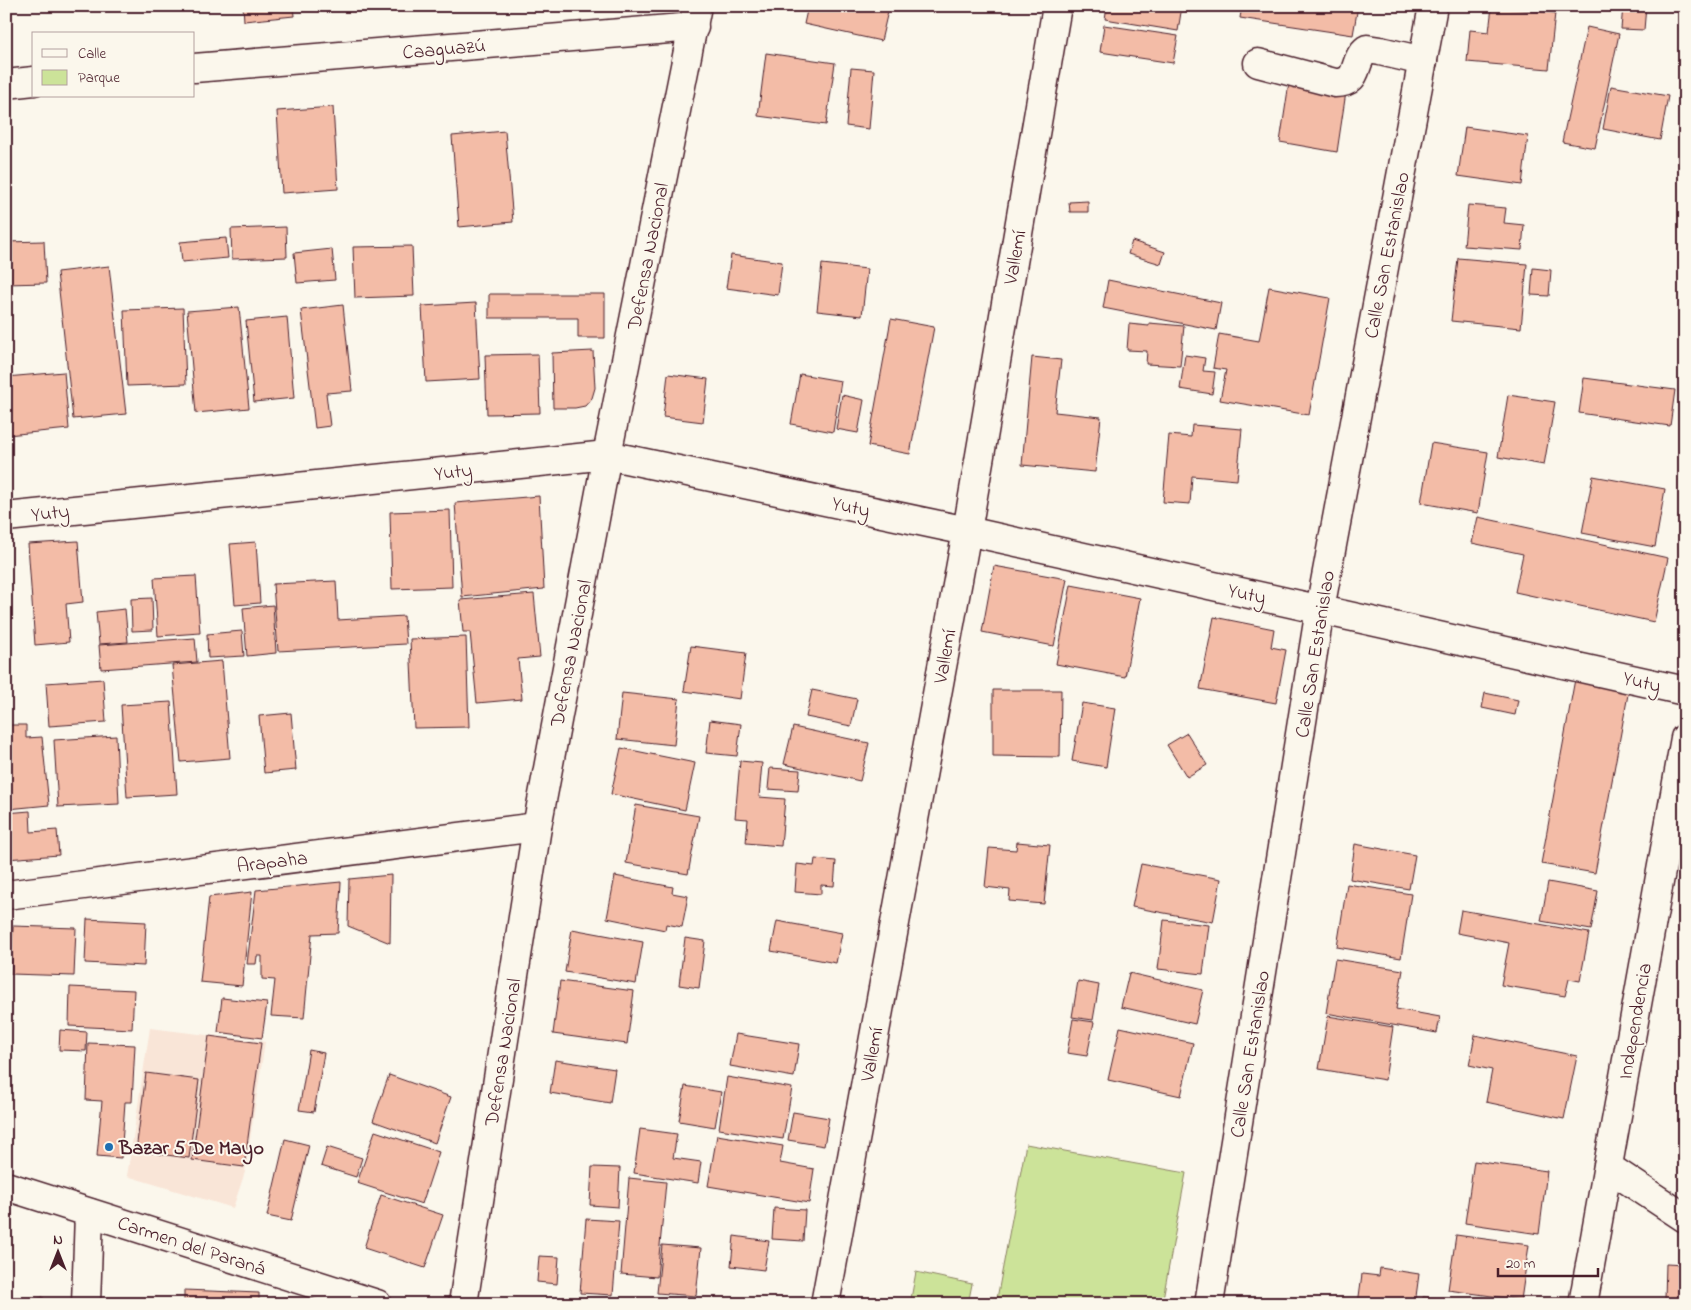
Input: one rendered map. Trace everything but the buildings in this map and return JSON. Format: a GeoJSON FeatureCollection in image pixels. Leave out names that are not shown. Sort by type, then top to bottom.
{"type":"FeatureCollection","features":[{"type":"Feature","properties":{"kind":"street","name":"Vallemí"},"geometry":{"type":"LineString","coordinates":[[825,1304],[967,531],[1057,6]]}},
{"type":"Feature","properties":{"kind":"street","name":"Calle San Estanislao"},"geometry":{"type":"LineString","coordinates":[[1209,1304],[1320,609],[1433,6]]}},
{"type":"Feature","properties":{"kind":"street","name":"Caaguazú"},"geometry":{"type":"LineString","coordinates":[[195,68],[695,17]]}},
{"type":"Feature","properties":{"kind":"street","name":"Defensa Nacional"},"geometry":{"type":"LineString","coordinates":[[463,1304],[537,827],[607,455],[695,17]]}},
{"type":"Feature","properties":{"kind":"street"},"geometry":{"type":"LineString","coordinates":[[1258,63],[1335,83],[1345,83],[1351,78],[1361,53],[1367,49],[1422,61]]}},
{"type":"Feature","properties":{"kind":"street"},"geometry":{"type":"LineString","coordinates":[[6,84],[32,81]]}},
{"type":"Feature","properties":{"kind":"street","name":"Yuty"},"geometry":{"type":"LineString","coordinates":[[6,517],[607,455],[967,531],[1685,691]]}},
{"type":"Feature","properties":{"kind":"street","name":"Independencia"},"geometry":{"type":"LineString","coordinates":[[1583,1304],[1685,738]]}},
{"type":"Feature","properties":{"kind":"street","name":"Arapaha"},"geometry":{"type":"LineString","coordinates":[[6,895],[537,827]]}},
{"type":"Feature","properties":{"kind":"street"},"geometry":{"type":"LineString","coordinates":[[1608,1167],[1685,1218]]}},
{"type":"Feature","properties":{"kind":"street","name":"Carmen del Paraná"},"geometry":{"type":"LineString","coordinates":[[6,1186],[377,1304]]}},
{"type":"Feature","properties":{"kind":"street"},"geometry":{"type":"LineString","coordinates":[[86,1304],[89,1213]]}},
{"type":"Feature","properties":{"kind":"shaded area"},"geometry":{"type":"Polygon","coordinates":[[[150,1028],[265,1042],[245,1172],[233,1208],[127,1176],[150,1028]]]}},
{"type":"Feature","properties":{"kind":"green space"},"geometry":{"type":"Polygon","coordinates":[[[1026,1144],[1186,1173],[1162,1304],[996,1304],[1026,1144]]]}},
{"type":"Feature","properties":{"kind":"green space"},"geometry":{"type":"Polygon","coordinates":[[[916,1272],[972,1284],[968,1304],[910,1304],[916,1272]]]}},
{"type":"Feature","properties":{"kind":"place","name":"Bazar 5 De Mayo"},"geometry":{"type":"Point","coordinates":[109,1147]}}]}
